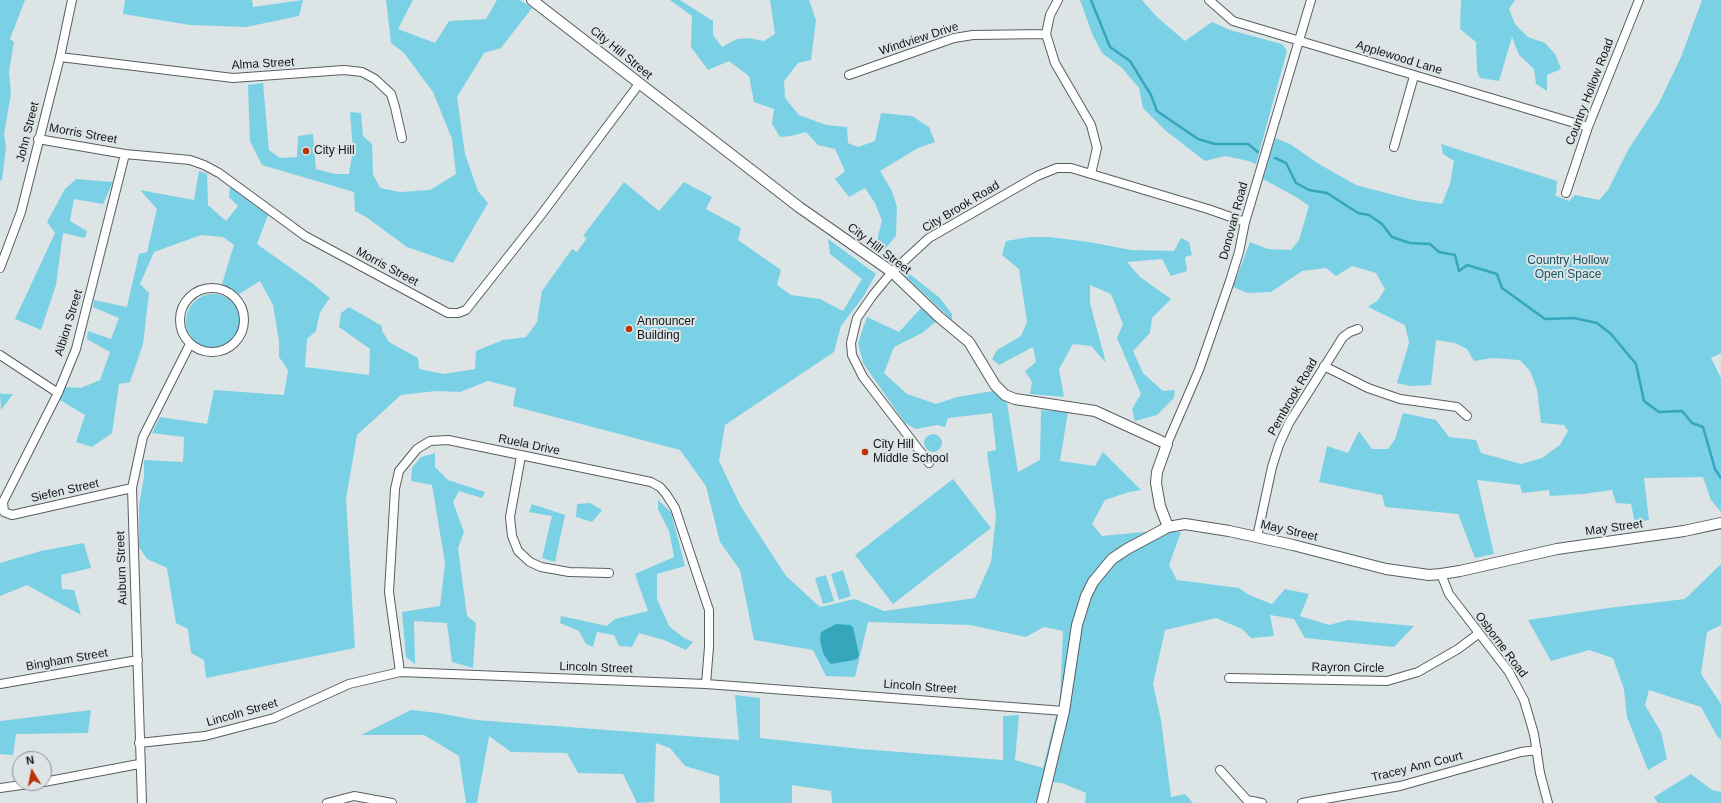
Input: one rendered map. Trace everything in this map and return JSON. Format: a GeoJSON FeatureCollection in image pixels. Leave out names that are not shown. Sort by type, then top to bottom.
{"type":"FeatureCollection","features":[{"type":"Feature","properties":{"kind":"street","name":"John Street"},"geometry":{"type":"LineString","coordinates":[[0,268],[21,212],[38,139],[60,58],[72,0]]}},
{"type":"Feature","properties":{"kind":"street","name":"City Hill Street"},"geometry":{"type":"LineString","coordinates":[[532,0],[799,207],[892,272],[939,317],[969,342],[995,385],[1005,395],[1015,399],[1096,410],[1167,444]]}},
{"type":"Feature","properties":{"kind":"street"},"geometry":{"type":"LineString","coordinates":[[1058,0],[1050,15],[1046,34],[1055,63],[1091,125],[1097,148],[1091,174]]}},
{"type":"Feature","properties":{"kind":"street","name":"Applewood Lane"},"geometry":{"type":"LineString","coordinates":[[1209,0],[1233,21],[1588,127]]}},
{"type":"Feature","properties":{"kind":"street","name":"Donovan Road"},"geometry":{"type":"LineString","coordinates":[[1167,444],[1199,370],[1230,281],[1239,252],[1245,222],[1311,0]]}},
{"type":"Feature","properties":{"kind":"street","name":"Country Hollow Road"},"geometry":{"type":"LineString","coordinates":[[1566,193],[1588,127],[1639,0]]}},
{"type":"Feature","properties":{"kind":"street","name":"Windview Drive"},"geometry":{"type":"LineString","coordinates":[[849,74],[954,38],[973,35],[1046,34]]}},
{"type":"Feature","properties":{"kind":"street","name":"Alma Street"},"geometry":{"type":"LineString","coordinates":[[60,58],[233,78],[344,70],[362,72],[379,82],[390,94],[395,107],[402,138]]}},
{"type":"Feature","properties":{"kind":"street"},"geometry":{"type":"LineString","coordinates":[[1394,147],[1414,76]]}},
{"type":"Feature","properties":{"kind":"street","name":"Morris Street"},"geometry":{"type":"LineString","coordinates":[[38,139],[125,154],[190,160],[204,165],[219,173],[305,236],[448,313],[458,313],[466,310],[541,215],[639,84]]}},
{"type":"Feature","properties":{"kind":"street","name":"Albion Street"},"geometry":{"type":"LineString","coordinates":[[4,512],[3,502],[58,393],[76,349],[125,154]]}},
{"type":"Feature","properties":{"kind":"street","name":"City Brook Road"},"geometry":{"type":"LineString","coordinates":[[929,463],[863,377],[852,355],[851,342],[857,318],[892,272],[929,238],[1037,176],[1057,168],[1071,168],[1208,209],[1245,222]]}},
{"type":"Feature","properties":{"kind":"street"},"geometry":{"type":"LineString","coordinates":[[209,288],[220,289],[235,297],[243,309],[244,315],[244,326],[238,340],[225,349],[209,352],[201,350],[190,344],[181,328],[181,312],[187,300],[202,289],[209,288]]}},
{"type":"Feature","properties":{"kind":"street","name":"Pembrook Road"},"geometry":{"type":"LineString","coordinates":[[1257,537],[1279,445],[1289,423],[1342,337],[1358,329]]}},
{"type":"Feature","properties":{"kind":"street","name":"Auburn Street"},"geometry":{"type":"LineString","coordinates":[[142,803],[132,488],[143,437],[190,344]]}},
{"type":"Feature","properties":{"kind":"street"},"geometry":{"type":"LineString","coordinates":[[0,355],[58,393]]}},
{"type":"Feature","properties":{"kind":"street"},"geometry":{"type":"LineString","coordinates":[[1324,366],[1368,388],[1400,398],[1458,406],[1467,416]]}},
{"type":"Feature","properties":{"kind":"street","name":"Ruela Drive"},"geometry":{"type":"LineString","coordinates":[[400,672],[389,592],[395,489],[399,471],[417,448],[430,441],[448,440],[651,482],[660,487],[674,508],[709,610],[710,647],[706,684]]}},
{"type":"Feature","properties":{"kind":"street"},"geometry":{"type":"LineString","coordinates":[[1167,444],[1157,472],[1156,483],[1160,506],[1168,527]]}},
{"type":"Feature","properties":{"kind":"street"},"geometry":{"type":"LineString","coordinates":[[521,456],[510,517],[512,536],[518,551],[530,562],[541,567],[569,572],[609,573]]}},
{"type":"Feature","properties":{"kind":"street","name":"Siefen Street"},"geometry":{"type":"LineString","coordinates":[[4,512],[12,515],[132,488]]}},
{"type":"Feature","properties":{"kind":"street","name":"May Street"},"geometry":{"type":"LineString","coordinates":[[1042,803],[1064,711],[1080,610],[1093,582],[1112,559],[1127,549],[1168,527],[1185,524],[1257,537],[1386,569],[1418,574],[1441,574],[1557,549],[1721,524]]}},
{"type":"Feature","properties":{"kind":"street","name":"Osborne Road"},"geometry":{"type":"LineString","coordinates":[[1441,574],[1449,594],[1478,634],[1509,672],[1518,689],[1532,722],[1540,773],[1548,803]]}},
{"type":"Feature","properties":{"kind":"street","name":"Rayron Circle"},"geometry":{"type":"LineString","coordinates":[[1229,678],[1387,681],[1418,672],[1458,649],[1478,634]]}},
{"type":"Feature","properties":{"kind":"street","name":"Bingham Street"},"geometry":{"type":"LineString","coordinates":[[0,684],[138,660]]}},
{"type":"Feature","properties":{"kind":"street","name":"Lincoln Street"},"geometry":{"type":"LineString","coordinates":[[139,743],[205,736],[274,718],[349,684],[400,672],[706,684],[1064,711]]}},
{"type":"Feature","properties":{"kind":"street","name":"Tracey Ann Court"},"geometry":{"type":"LineString","coordinates":[[1302,803],[1400,786],[1521,752],[1537,750]]}},
{"type":"Feature","properties":{"kind":"street"},"geometry":{"type":"LineString","coordinates":[[52,780],[140,764]]}},
{"type":"Feature","properties":{"kind":"street"},"geometry":{"type":"LineString","coordinates":[[1220,770],[1247,800],[1262,803]]}},
{"type":"Feature","properties":{"kind":"street"},"geometry":{"type":"LineString","coordinates":[[0,788],[12,786]]}},
{"type":"Feature","properties":{"kind":"street"},"geometry":{"type":"LineString","coordinates":[[327,803],[354,796],[392,803]]}},
{"type":"Feature","properties":{"kind":"green space"},"geometry":{"type":"Polygon","coordinates":[[[0,0],[25,0],[10,39],[14,42],[9,72],[11,94],[4,134],[6,147],[2,180],[0,181],[0,0]]]}},
{"type":"Feature","properties":{"kind":"green space"},"geometry":{"type":"Polygon","coordinates":[[[125,0],[252,0],[253,7],[303,0],[299,16],[246,27],[190,25],[123,14],[125,0]]]}},
{"type":"Feature","properties":{"kind":"green space"},"geometry":{"type":"Polygon","coordinates":[[[386,0],[413,0],[398,29],[435,43],[449,21],[486,19],[497,0],[520,0],[532,8],[501,48],[484,53],[457,97],[465,154],[478,191],[488,203],[453,263],[407,247],[366,217],[355,211],[354,192],[262,165],[250,141],[248,85],[263,83],[269,150],[280,158],[297,157],[298,136],[313,134],[316,169],[335,174],[349,174],[353,149],[350,112],[361,113],[363,136],[372,144],[373,174],[380,188],[400,192],[430,190],[456,174],[452,139],[433,92],[404,53],[391,43],[386,0]]]}},
{"type":"Feature","properties":{"kind":"green space"},"geometry":{"type":"Polygon","coordinates":[[[670,0],[680,0],[713,21],[713,35],[722,47],[737,39],[748,38],[764,41],[775,34],[770,0],[809,0],[816,20],[811,60],[798,63],[784,81],[785,98],[799,115],[826,125],[847,127],[848,143],[858,147],[875,141],[881,113],[912,116],[929,127],[935,142],[918,148],[880,171],[892,191],[897,207],[896,236],[884,250],[877,248],[878,236],[882,221],[875,203],[865,188],[849,197],[835,179],[845,171],[835,149],[818,145],[806,132],[780,137],[772,124],[774,109],[754,102],[749,76],[729,61],[708,70],[691,47],[692,16],[670,0]]]}},
{"type":"Feature","properties":{"kind":"green space"},"geometry":{"type":"Polygon","coordinates":[[[1080,0],[1142,0],[1157,17],[1185,41],[1212,22],[1230,30],[1282,44],[1287,51],[1256,164],[1225,156],[1205,161],[1166,131],[1143,108],[1139,88],[1122,68],[1102,53],[1093,36],[1080,0]]]}},
{"type":"Feature","properties":{"kind":"green space"},"geometry":{"type":"Polygon","coordinates":[[[1461,0],[1515,0],[1509,9],[1515,24],[1528,37],[1545,43],[1555,54],[1561,69],[1547,75],[1547,91],[1536,84],[1534,69],[1519,55],[1512,37],[1499,81],[1480,78],[1477,71],[1476,42],[1460,29],[1461,0]]]}},
{"type":"Feature","properties":{"kind":"green space","name":"Country Hollow Open Space"},"geometry":{"type":"Polygon","coordinates":[[[1702,0],[1721,0],[1721,353],[1711,358],[1721,378],[1721,512],[1711,500],[1703,477],[1644,478],[1649,520],[1635,523],[1631,504],[1616,503],[1612,490],[1550,496],[1549,490],[1522,493],[1520,485],[1477,480],[1494,554],[1475,558],[1458,514],[1385,507],[1382,495],[1319,482],[1327,446],[1348,453],[1359,431],[1372,449],[1388,449],[1395,439],[1403,413],[1436,420],[1449,437],[1476,440],[1481,453],[1521,464],[1542,458],[1560,445],[1568,431],[1564,425],[1541,423],[1537,389],[1530,371],[1520,360],[1492,358],[1474,361],[1467,349],[1455,343],[1436,340],[1431,385],[1410,386],[1397,383],[1409,343],[1405,325],[1368,307],[1378,300],[1385,289],[1376,273],[1352,266],[1336,276],[1326,268],[1302,271],[1271,292],[1248,293],[1233,287],[1250,242],[1268,249],[1291,250],[1299,240],[1309,206],[1263,179],[1275,138],[1290,144],[1319,164],[1356,185],[1413,200],[1442,204],[1450,184],[1454,161],[1443,154],[1441,144],[1557,181],[1556,194],[1554,195],[1569,201],[1575,195],[1599,200],[1608,190],[1628,150],[1659,103],[1681,57],[1702,0]]]}},
{"type":"Feature","properties":{"kind":"green space"},"geometry":{"type":"Polygon","coordinates":[[[199,171],[207,174],[208,205],[226,221],[238,206],[229,197],[230,187],[268,215],[257,244],[312,283],[330,298],[320,312],[316,331],[307,339],[305,367],[369,375],[370,349],[339,327],[341,313],[349,307],[382,326],[382,331],[389,342],[418,358],[419,369],[444,374],[475,369],[476,351],[503,340],[526,337],[537,322],[542,291],[572,249],[577,252],[587,238],[583,236],[624,182],[659,211],[684,182],[712,197],[706,209],[741,228],[738,240],[781,270],[777,285],[791,295],[820,299],[843,311],[862,279],[830,254],[828,239],[876,274],[863,297],[841,326],[834,352],[725,425],[719,461],[740,505],[786,576],[820,607],[855,599],[884,611],[975,598],[991,562],[996,516],[987,452],[996,450],[992,413],[948,418],[945,427],[937,425],[916,429],[905,423],[863,363],[858,343],[867,317],[899,332],[921,308],[937,321],[922,333],[894,347],[884,373],[907,394],[936,404],[957,397],[993,391],[1007,403],[1018,472],[1040,460],[1041,410],[1068,412],[1060,461],[1095,466],[1103,452],[1141,490],[1129,492],[1105,500],[1092,524],[1102,536],[1144,532],[1181,532],[1169,565],[1177,580],[1239,588],[1249,595],[1272,604],[1285,589],[1309,594],[1300,616],[1329,625],[1348,620],[1414,626],[1394,647],[1305,638],[1294,619],[1270,615],[1274,636],[1251,638],[1242,629],[1216,618],[1165,630],[1153,684],[1161,720],[1171,797],[1185,794],[1193,803],[1085,803],[1086,793],[1062,783],[1042,781],[1036,803],[832,803],[831,791],[792,785],[792,803],[720,803],[719,776],[685,766],[670,748],[656,743],[654,802],[637,803],[623,774],[578,773],[567,753],[511,752],[489,736],[477,803],[466,803],[459,756],[424,735],[361,735],[411,710],[476,720],[739,740],[735,695],[760,698],[760,738],[861,749],[1003,760],[1003,716],[1019,715],[1015,760],[1043,768],[1060,700],[1063,631],[1044,627],[1026,637],[970,625],[868,622],[855,677],[826,676],[813,650],[754,640],[740,570],[720,542],[706,486],[680,450],[513,406],[516,388],[488,381],[460,392],[436,391],[401,395],[357,435],[346,499],[355,648],[206,678],[204,660],[191,653],[188,629],[176,623],[167,568],[147,559],[139,547],[139,505],[144,477],[144,460],[183,462],[184,437],[152,433],[160,417],[207,424],[214,390],[284,395],[288,370],[279,357],[279,341],[273,305],[260,281],[239,294],[222,284],[234,245],[223,237],[201,235],[154,252],[140,284],[149,293],[143,344],[130,382],[119,384],[112,433],[92,447],[76,442],[85,415],[60,400],[65,387],[81,388],[100,380],[110,352],[87,339],[88,331],[111,339],[119,318],[93,307],[94,300],[127,307],[139,254],[147,252],[157,209],[140,190],[194,200],[199,171]]]}},
{"type":"Feature","properties":{"kind":"green space"},"geometry":{"type":"Polygon","coordinates":[[[76,179],[113,182],[103,204],[74,199],[70,221],[87,231],[85,238],[63,233],[56,285],[41,330],[15,319],[55,233],[47,222],[65,189],[76,179]]]}},
{"type":"Feature","properties":{"kind":"green space"},"geometry":{"type":"Polygon","coordinates":[[[1030,237],[1049,237],[1089,242],[1131,250],[1174,251],[1181,238],[1189,242],[1192,255],[1185,257],[1187,271],[1171,276],[1162,259],[1127,262],[1140,277],[1171,299],[1152,318],[1150,333],[1133,351],[1143,373],[1163,391],[1175,390],[1174,398],[1157,415],[1135,421],[1132,409],[1141,394],[1117,338],[1123,324],[1111,294],[1090,285],[1090,303],[1106,363],[1091,346],[1073,344],[1059,369],[1064,397],[1030,394],[1032,382],[1025,371],[1036,362],[1033,347],[999,365],[992,359],[997,350],[1021,336],[1027,322],[1019,269],[1002,255],[1006,241],[1030,237]]]}},
{"type":"Feature","properties":{"kind":"green space"},"geometry":{"type":"Polygon","coordinates":[[[907,272],[940,298],[952,314],[952,320],[903,274],[907,272]]]}},
{"type":"Feature","properties":{"kind":"green space"},"geometry":{"type":"Polygon","coordinates":[[[208,294],[218,294],[228,298],[236,306],[240,316],[240,326],[236,336],[228,344],[218,348],[208,348],[198,344],[190,336],[186,326],[186,316],[190,306],[198,298],[208,294]]]}},
{"type":"Feature","properties":{"kind":"green space"},"geometry":{"type":"Polygon","coordinates":[[[0,393],[13,394],[1,410],[0,393]]]}},
{"type":"Feature","properties":{"kind":"green space"},"geometry":{"type":"Polygon","coordinates":[[[933,434],[939,437],[942,443],[939,449],[933,452],[927,449],[924,443],[927,437],[933,434]]]}},
{"type":"Feature","properties":{"kind":"green space"},"geometry":{"type":"Polygon","coordinates":[[[435,453],[435,467],[448,480],[485,492],[482,498],[459,491],[453,502],[464,532],[458,548],[467,616],[476,623],[473,668],[452,662],[447,623],[414,621],[415,664],[406,657],[402,612],[440,606],[445,563],[432,485],[411,481],[412,468],[421,457],[435,453]]]}},
{"type":"Feature","properties":{"kind":"green space"},"geometry":{"type":"Polygon","coordinates":[[[953,479],[991,528],[893,604],[855,555],[953,479]]]}},
{"type":"Feature","properties":{"kind":"green space"},"geometry":{"type":"Polygon","coordinates":[[[658,500],[671,512],[685,566],[657,574],[657,599],[669,626],[684,638],[693,642],[686,650],[664,640],[639,633],[632,647],[619,646],[614,635],[597,632],[593,647],[586,644],[579,631],[560,623],[561,616],[607,626],[615,619],[648,611],[635,574],[674,557],[669,531],[658,509],[658,500]]]}},
{"type":"Feature","properties":{"kind":"green space"},"geometry":{"type":"Polygon","coordinates":[[[590,503],[602,510],[592,522],[576,517],[577,504],[590,503]]]}},
{"type":"Feature","properties":{"kind":"green space"},"geometry":{"type":"Polygon","coordinates":[[[532,504],[565,515],[555,562],[542,558],[552,516],[529,512],[532,504]]]}},
{"type":"Feature","properties":{"kind":"green space"},"geometry":{"type":"Polygon","coordinates":[[[84,543],[91,568],[61,575],[62,589],[74,590],[81,615],[27,585],[0,596],[0,563],[41,551],[84,543]]]}},
{"type":"Feature","properties":{"kind":"green space"},"geometry":{"type":"Polygon","coordinates":[[[1721,564],[1721,625],[1707,632],[1701,674],[1721,704],[1721,740],[1717,736],[1701,707],[1649,690],[1645,705],[1661,732],[1667,759],[1648,770],[1627,717],[1624,689],[1613,658],[1589,650],[1551,661],[1528,620],[1608,608],[1685,599],[1721,564]]]}},
{"type":"Feature","properties":{"kind":"green space"},"geometry":{"type":"Polygon","coordinates":[[[843,570],[851,596],[839,600],[831,574],[843,570]]]}},
{"type":"Feature","properties":{"kind":"green space"},"geometry":{"type":"Polygon","coordinates":[[[826,575],[834,601],[823,604],[815,578],[826,575]]]}},
{"type":"Feature","properties":{"kind":"green space"},"geometry":{"type":"Polygon","coordinates":[[[91,710],[88,733],[16,734],[12,755],[0,754],[0,721],[91,710]]]}},
{"type":"Feature","properties":{"kind":"green space"},"geometry":{"type":"Polygon","coordinates":[[[1691,774],[1712,790],[1721,792],[1721,803],[1658,803],[1654,797],[1691,774]]]}},
{"type":"Feature","properties":{"kind":"shaded area"},"geometry":{"type":"Polygon","coordinates":[[[836,624],[850,625],[853,627],[859,654],[858,658],[831,664],[828,661],[823,653],[820,640],[821,632],[836,624]]]}},
{"type":"Feature","properties":{"kind":"waterway"},"geometry":{"type":"LineString","coordinates":[[1091,0],[1110,47],[1130,61],[1151,95],[1157,111],[1198,139],[1215,144],[1248,144],[1258,152]]}},
{"type":"Feature","properties":{"kind":"waterway"},"geometry":{"type":"LineString","coordinates":[[1275,158],[1286,163],[1296,183],[1309,190],[1327,193],[1358,213],[1369,215],[1382,224],[1392,237],[1410,243],[1430,244],[1439,252],[1455,255],[1459,271],[1467,265],[1497,274],[1502,288],[1545,319],[1574,318],[1597,323],[1611,334],[1636,364],[1644,401],[1659,412],[1682,411],[1692,423],[1703,427],[1715,469],[1721,478]]}},
{"type":"Feature","properties":{"kind":"place","name":"City Hill"},"geometry":{"type":"Point","coordinates":[306,151]}},
{"type":"Feature","properties":{"kind":"place","name":"Announcer Building"},"geometry":{"type":"Point","coordinates":[629,329]}},
{"type":"Feature","properties":{"kind":"place","name":"City Hill Middle School"},"geometry":{"type":"Point","coordinates":[865,452]}}]}
